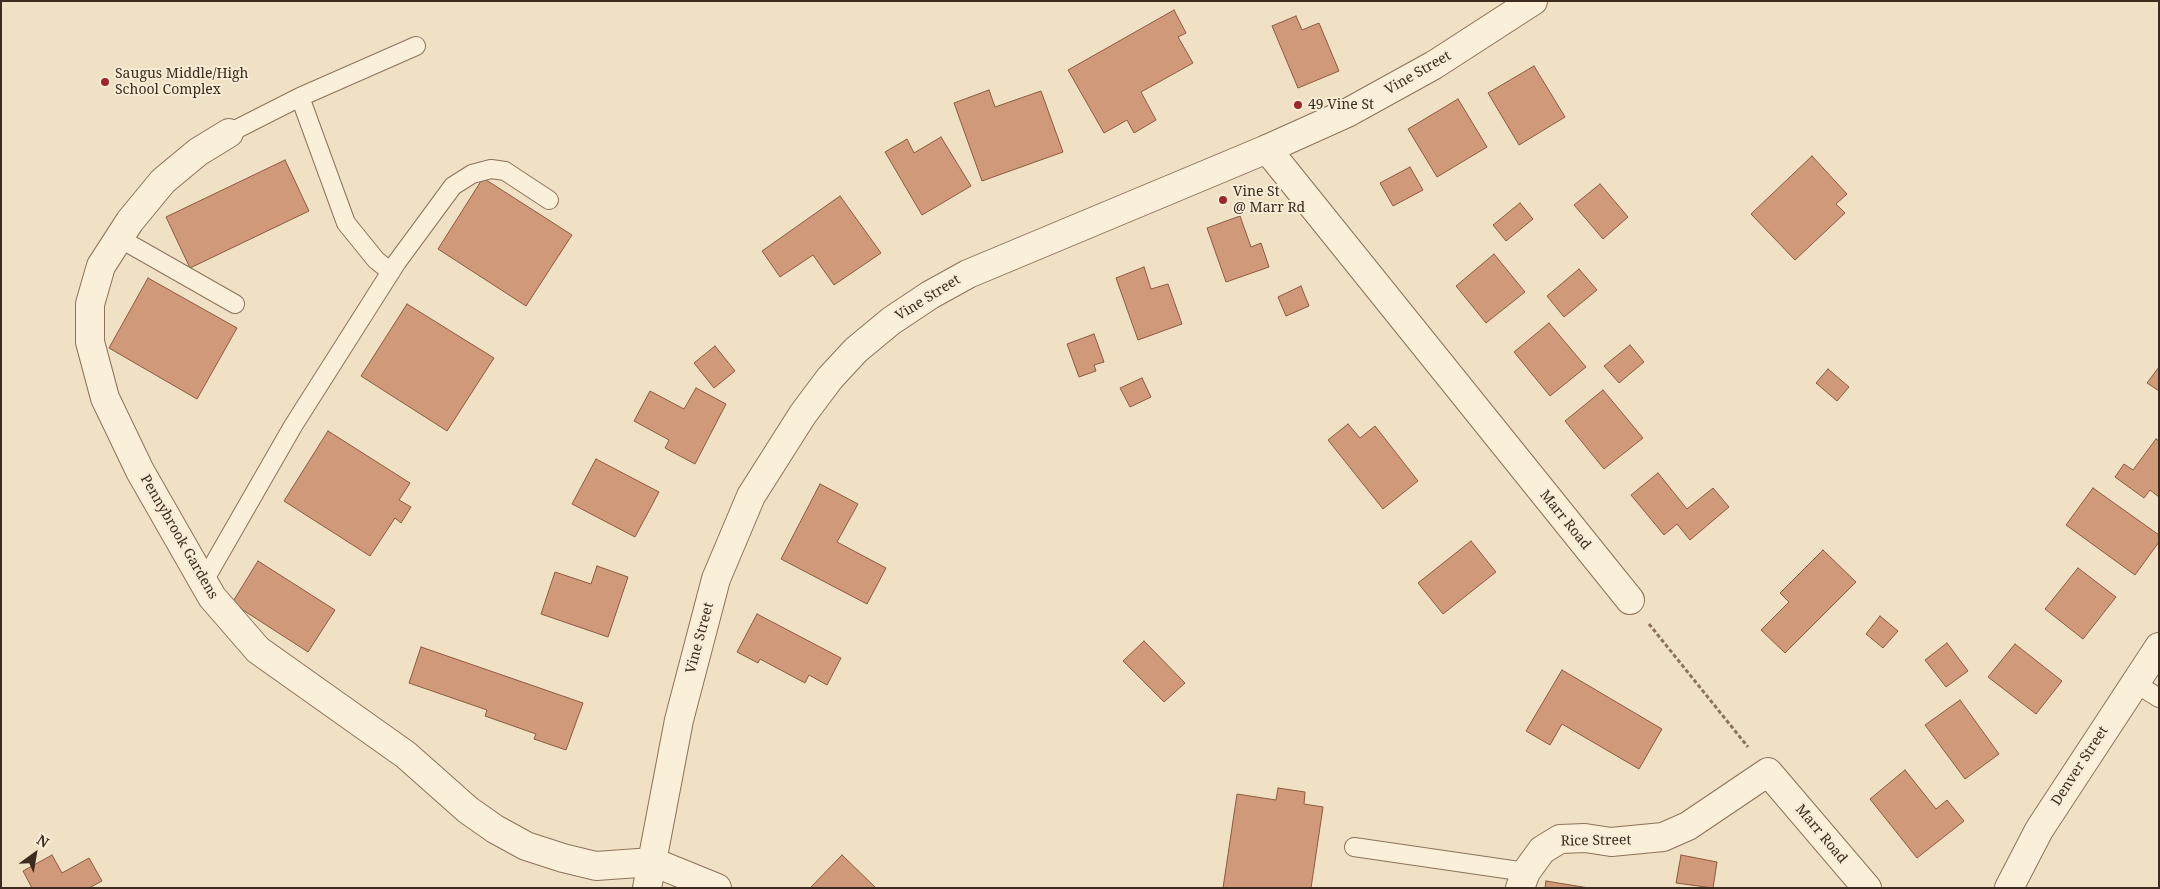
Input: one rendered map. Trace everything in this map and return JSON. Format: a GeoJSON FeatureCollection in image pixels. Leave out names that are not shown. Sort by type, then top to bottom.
{"type":"FeatureCollection","features":[{"type":"Feature","properties":{"kind":"street","name":"Vine Street"},"geometry":{"type":"LineString","coordinates":[[647,888],[679,720],[716,579],[751,496],[803,414],[830,378],[856,350],[891,321],[930,295],[968,274],[1267,149],[1347,113],[1434,66],[1533,1]]}},
{"type":"Feature","properties":{"kind":"street","name":"Pennybrook Gardens"},"geometry":{"type":"LineString","coordinates":[[229,133],[198,152],[163,181],[130,221],[101,266],[90,304],[90,342],[109,406],[140,471],[212,597],[258,650],[406,755],[468,810],[495,829],[526,846],[596,866],[653,862]]}},
{"type":"Feature","properties":{"kind":"street","name":"Marr Road"},"geometry":{"type":"LineString","coordinates":[[1267,149],[1630,600]]}},
{"type":"Feature","properties":{"kind":"street","name":"Denver Street"},"geometry":{"type":"LineString","coordinates":[[2009,888],[2039,830],[2159,648]]}},
{"type":"Feature","properties":{"kind":"street","name":"Marr Road"},"geometry":{"type":"LineString","coordinates":[[1768,772],[1867,888]]}},
{"type":"Feature","properties":{"kind":"street","name":"Rice Street"},"geometry":{"type":"LineString","coordinates":[[1523,880],[1542,850],[1560,839],[1585,838],[1611,842],[1663,837],[1688,826],[1768,772]]}},
{"type":"Feature","properties":{"kind":"street"},"geometry":{"type":"LineString","coordinates":[[653,862],[717,888]]}},
{"type":"Feature","properties":{"kind":"lane"},"geometry":{"type":"LineString","coordinates":[[229,133],[300,97],[416,46]]}},
{"type":"Feature","properties":{"kind":"lane"},"geometry":{"type":"LineString","coordinates":[[300,97],[346,223],[376,260],[391,272]]}},
{"type":"Feature","properties":{"kind":"lane"},"geometry":{"type":"LineString","coordinates":[[204,581],[293,426],[391,272],[437,205],[453,186],[472,174],[491,169],[505,171],[549,200]]}},
{"type":"Feature","properties":{"kind":"lane"},"geometry":{"type":"LineString","coordinates":[[119,238],[235,304]]}},
{"type":"Feature","properties":{"kind":"lane"},"geometry":{"type":"LineString","coordinates":[[2135,684],[2159,698]]}},
{"type":"Feature","properties":{"kind":"lane"},"geometry":{"type":"LineString","coordinates":[[1354,847],[1523,880]]}},
{"type":"Feature","properties":{"kind":"path"},"geometry":{"type":"LineString","coordinates":[[1630,600],[1768,772]]}},
{"type":"Feature","properties":{"kind":"building"},"geometry":{"type":"Polygon","coordinates":[[[1174,10],[1186,33],[1178,37],[1193,63],[1141,92],[1156,120],[1134,133],[1127,120],[1104,133],[1068,70],[1174,10]]]}},
{"type":"Feature","properties":{"kind":"building"},"geometry":{"type":"Polygon","coordinates":[[[1296,16],[1302,30],[1319,23],[1339,71],[1298,88],[1272,26],[1296,16]]]}},
{"type":"Feature","properties":{"kind":"building"},"geometry":{"type":"Polygon","coordinates":[[[1534,66],[1565,117],[1519,145],[1488,93],[1534,66]]]}},
{"type":"Feature","properties":{"kind":"building"},"geometry":{"type":"Polygon","coordinates":[[[989,90],[995,107],[1041,91],[1063,152],[982,181],[954,103],[989,90]]]}},
{"type":"Feature","properties":{"kind":"building"},"geometry":{"type":"Polygon","coordinates":[[[1458,99],[1487,147],[1437,177],[1408,129],[1458,99]]]}},
{"type":"Feature","properties":{"kind":"building"},"geometry":{"type":"Polygon","coordinates":[[[941,137],[971,186],[922,215],[885,152],[907,139],[914,153],[941,137]]]}},
{"type":"Feature","properties":{"kind":"building"},"geometry":{"type":"Polygon","coordinates":[[[1812,156],[1847,194],[1836,204],[1845,213],[1795,260],[1751,214],[1812,156]]]}},
{"type":"Feature","properties":{"kind":"building"},"geometry":{"type":"Polygon","coordinates":[[[285,160],[309,211],[190,268],[166,217],[285,160]]]}},
{"type":"Feature","properties":{"kind":"building"},"geometry":{"type":"Polygon","coordinates":[[[1410,167],[1423,190],[1393,206],[1380,183],[1410,167]]]}},
{"type":"Feature","properties":{"kind":"building"},"geometry":{"type":"Polygon","coordinates":[[[483,178],[572,235],[526,306],[438,249],[483,178]]]}},
{"type":"Feature","properties":{"kind":"building"},"geometry":{"type":"Polygon","coordinates":[[[1600,184],[1628,217],[1603,239],[1574,205],[1600,184]]]}},
{"type":"Feature","properties":{"kind":"building"},"geometry":{"type":"Polygon","coordinates":[[[840,196],[881,253],[834,285],[813,255],[780,277],[762,251],[840,196]]]}},
{"type":"Feature","properties":{"kind":"building"},"geometry":{"type":"Polygon","coordinates":[[[1520,203],[1533,219],[1506,241],[1493,225],[1520,203]]]}},
{"type":"Feature","properties":{"kind":"building"},"geometry":{"type":"Polygon","coordinates":[[[1240,216],[1251,247],[1261,243],[1269,267],[1226,282],[1207,228],[1240,216]]]}},
{"type":"Feature","properties":{"kind":"building"},"geometry":{"type":"Polygon","coordinates":[[[1494,254],[1525,292],[1486,323],[1456,286],[1494,254]]]}},
{"type":"Feature","properties":{"kind":"building"},"geometry":{"type":"Polygon","coordinates":[[[1144,267],[1151,289],[1168,284],[1182,324],[1138,340],[1116,278],[1144,267]]]}},
{"type":"Feature","properties":{"kind":"building"},"geometry":{"type":"Polygon","coordinates":[[[1579,269],[1597,290],[1564,317],[1547,296],[1579,269]]]}},
{"type":"Feature","properties":{"kind":"building"},"geometry":{"type":"Polygon","coordinates":[[[148,278],[237,328],[197,399],[109,348],[148,278]]]}},
{"type":"Feature","properties":{"kind":"building"},"geometry":{"type":"Polygon","coordinates":[[[1301,286],[1309,306],[1286,316],[1278,297],[1301,286]]]}},
{"type":"Feature","properties":{"kind":"building"},"geometry":{"type":"Polygon","coordinates":[[[407,304],[494,358],[447,431],[361,376],[407,304]]]}},
{"type":"Feature","properties":{"kind":"building"},"geometry":{"type":"Polygon","coordinates":[[[1549,323],[1586,367],[1550,396],[1514,352],[1549,323]]]}},
{"type":"Feature","properties":{"kind":"building"},"geometry":{"type":"Polygon","coordinates":[[[1094,334],[1104,362],[1094,365],[1096,371],[1079,377],[1067,344],[1094,334]]]}},
{"type":"Feature","properties":{"kind":"building"},"geometry":{"type":"Polygon","coordinates":[[[1630,345],[1644,362],[1619,383],[1604,366],[1630,345]]]}},
{"type":"Feature","properties":{"kind":"building"},"geometry":{"type":"Polygon","coordinates":[[[715,346],[735,371],[714,388],[694,363],[715,346]]]}},
{"type":"Feature","properties":{"kind":"building"},"geometry":{"type":"Polygon","coordinates":[[[2159,367],[2159,391],[2147,383],[2159,367]]]}},
{"type":"Feature","properties":{"kind":"building"},"geometry":{"type":"Polygon","coordinates":[[[1828,369],[1849,387],[1837,401],[1816,383],[1828,369]]]}},
{"type":"Feature","properties":{"kind":"building"},"geometry":{"type":"Polygon","coordinates":[[[1142,378],[1151,397],[1130,407],[1120,388],[1142,378]]]}},
{"type":"Feature","properties":{"kind":"building"},"geometry":{"type":"Polygon","coordinates":[[[696,388],[726,404],[695,464],[665,448],[669,440],[634,421],[650,391],[684,409],[696,388]]]}},
{"type":"Feature","properties":{"kind":"building"},"geometry":{"type":"Polygon","coordinates":[[[1603,390],[1643,438],[1604,469],[1565,421],[1603,390]]]}},
{"type":"Feature","properties":{"kind":"building"},"geometry":{"type":"Polygon","coordinates":[[[1348,424],[1360,438],[1375,426],[1418,481],[1383,509],[1328,440],[1348,424]]]}},
{"type":"Feature","properties":{"kind":"building"},"geometry":{"type":"Polygon","coordinates":[[[328,431],[410,483],[399,500],[411,507],[401,523],[395,518],[370,556],[284,501],[328,431]]]}},
{"type":"Feature","properties":{"kind":"building"},"geometry":{"type":"Polygon","coordinates":[[[2156,439],[2159,441],[2159,497],[2150,490],[2144,498],[2115,477],[2124,464],[2133,470],[2156,439]]]}},
{"type":"Feature","properties":{"kind":"building"},"geometry":{"type":"Polygon","coordinates":[[[596,459],[659,492],[635,537],[572,504],[596,459]]]}},
{"type":"Feature","properties":{"kind":"building"},"geometry":{"type":"Polygon","coordinates":[[[1658,473],[1687,509],[1713,488],[1729,507],[1690,540],[1677,524],[1664,535],[1631,495],[1658,473]]]}},
{"type":"Feature","properties":{"kind":"building"},"geometry":{"type":"Polygon","coordinates":[[[820,484],[858,504],[837,542],[886,568],[867,604],[781,559],[820,484]]]}},
{"type":"Feature","properties":{"kind":"building"},"geometry":{"type":"Polygon","coordinates":[[[2093,488],[2159,535],[2159,542],[2135,575],[2066,525],[2093,488]]]}},
{"type":"Feature","properties":{"kind":"building"},"geometry":{"type":"Polygon","coordinates":[[[1471,541],[1496,572],[1443,614],[1418,583],[1471,541]]]}},
{"type":"Feature","properties":{"kind":"building"},"geometry":{"type":"Polygon","coordinates":[[[1823,550],[1856,582],[1785,653],[1761,630],[1789,602],[1780,593],[1823,550]]]}},
{"type":"Feature","properties":{"kind":"building"},"geometry":{"type":"Polygon","coordinates":[[[258,561],[335,610],[308,652],[232,603],[258,561]]]}},
{"type":"Feature","properties":{"kind":"building"},"geometry":{"type":"Polygon","coordinates":[[[597,566],[628,577],[608,637],[541,614],[555,572],[591,584],[597,566]]]}},
{"type":"Feature","properties":{"kind":"building"},"geometry":{"type":"Polygon","coordinates":[[[2078,568],[2116,597],[2083,639],[2045,609],[2078,568]]]}},
{"type":"Feature","properties":{"kind":"building"},"geometry":{"type":"Polygon","coordinates":[[[757,614],[841,658],[827,685],[809,675],[805,683],[760,659],[758,663],[737,652],[757,614]]]}},
{"type":"Feature","properties":{"kind":"building"},"geometry":{"type":"Polygon","coordinates":[[[1880,616],[1898,631],[1883,648],[1866,634],[1880,616]]]}},
{"type":"Feature","properties":{"kind":"building"},"geometry":{"type":"Polygon","coordinates":[[[1144,641],[1185,683],[1164,702],[1123,661],[1144,641]]]}},
{"type":"Feature","properties":{"kind":"building"},"geometry":{"type":"Polygon","coordinates":[[[1947,643],[1968,671],[1946,687],[1925,660],[1947,643]]]}},
{"type":"Feature","properties":{"kind":"building"},"geometry":{"type":"Polygon","coordinates":[[[2015,644],[2062,681],[2036,714],[1988,677],[2015,644]]]}},
{"type":"Feature","properties":{"kind":"building"},"geometry":{"type":"Polygon","coordinates":[[[421,647],[583,703],[566,750],[534,739],[536,734],[485,716],[487,710],[409,683],[421,647]]]}},
{"type":"Feature","properties":{"kind":"building"},"geometry":{"type":"Polygon","coordinates":[[[1562,670],[1662,729],[1639,769],[1562,724],[1550,745],[1526,731],[1562,670]]]}},
{"type":"Feature","properties":{"kind":"building"},"geometry":{"type":"Polygon","coordinates":[[[1960,700],[1999,754],[1965,779],[1925,725],[1960,700]]]}},
{"type":"Feature","properties":{"kind":"building"},"geometry":{"type":"Polygon","coordinates":[[[1905,770],[1936,809],[1947,800],[1964,821],[1917,858],[1870,799],[1905,770]]]}},
{"type":"Feature","properties":{"kind":"building"},"geometry":{"type":"Polygon","coordinates":[[[1278,788],[1305,792],[1304,804],[1323,807],[1311,888],[1223,888],[1237,794],[1276,800],[1278,788]]]}},
{"type":"Feature","properties":{"kind":"building"},"geometry":{"type":"Polygon","coordinates":[[[52,855],[62,873],[89,858],[102,881],[89,888],[32,888],[23,871],[52,855]]]}},
{"type":"Feature","properties":{"kind":"building"},"geometry":{"type":"Polygon","coordinates":[[[842,855],[876,888],[810,888],[842,855]]]}},
{"type":"Feature","properties":{"kind":"building"},"geometry":{"type":"Polygon","coordinates":[[[1681,855],[1717,862],[1713,888],[1676,883],[1681,855]]]}},
{"type":"Feature","properties":{"kind":"building"},"geometry":{"type":"Polygon","coordinates":[[[1546,881],[1589,888],[1545,888],[1546,881]]]}},
{"type":"Feature","properties":{"kind":"place","name":"Saugus Middle/High School Complex"},"geometry":{"type":"Point","coordinates":[105,82]}},
{"type":"Feature","properties":{"kind":"place","name":"49 Vine St"},"geometry":{"type":"Point","coordinates":[1298,105]}},
{"type":"Feature","properties":{"kind":"place","name":"Vine St @ Marr Rd"},"geometry":{"type":"Point","coordinates":[1223,200]}}]}
